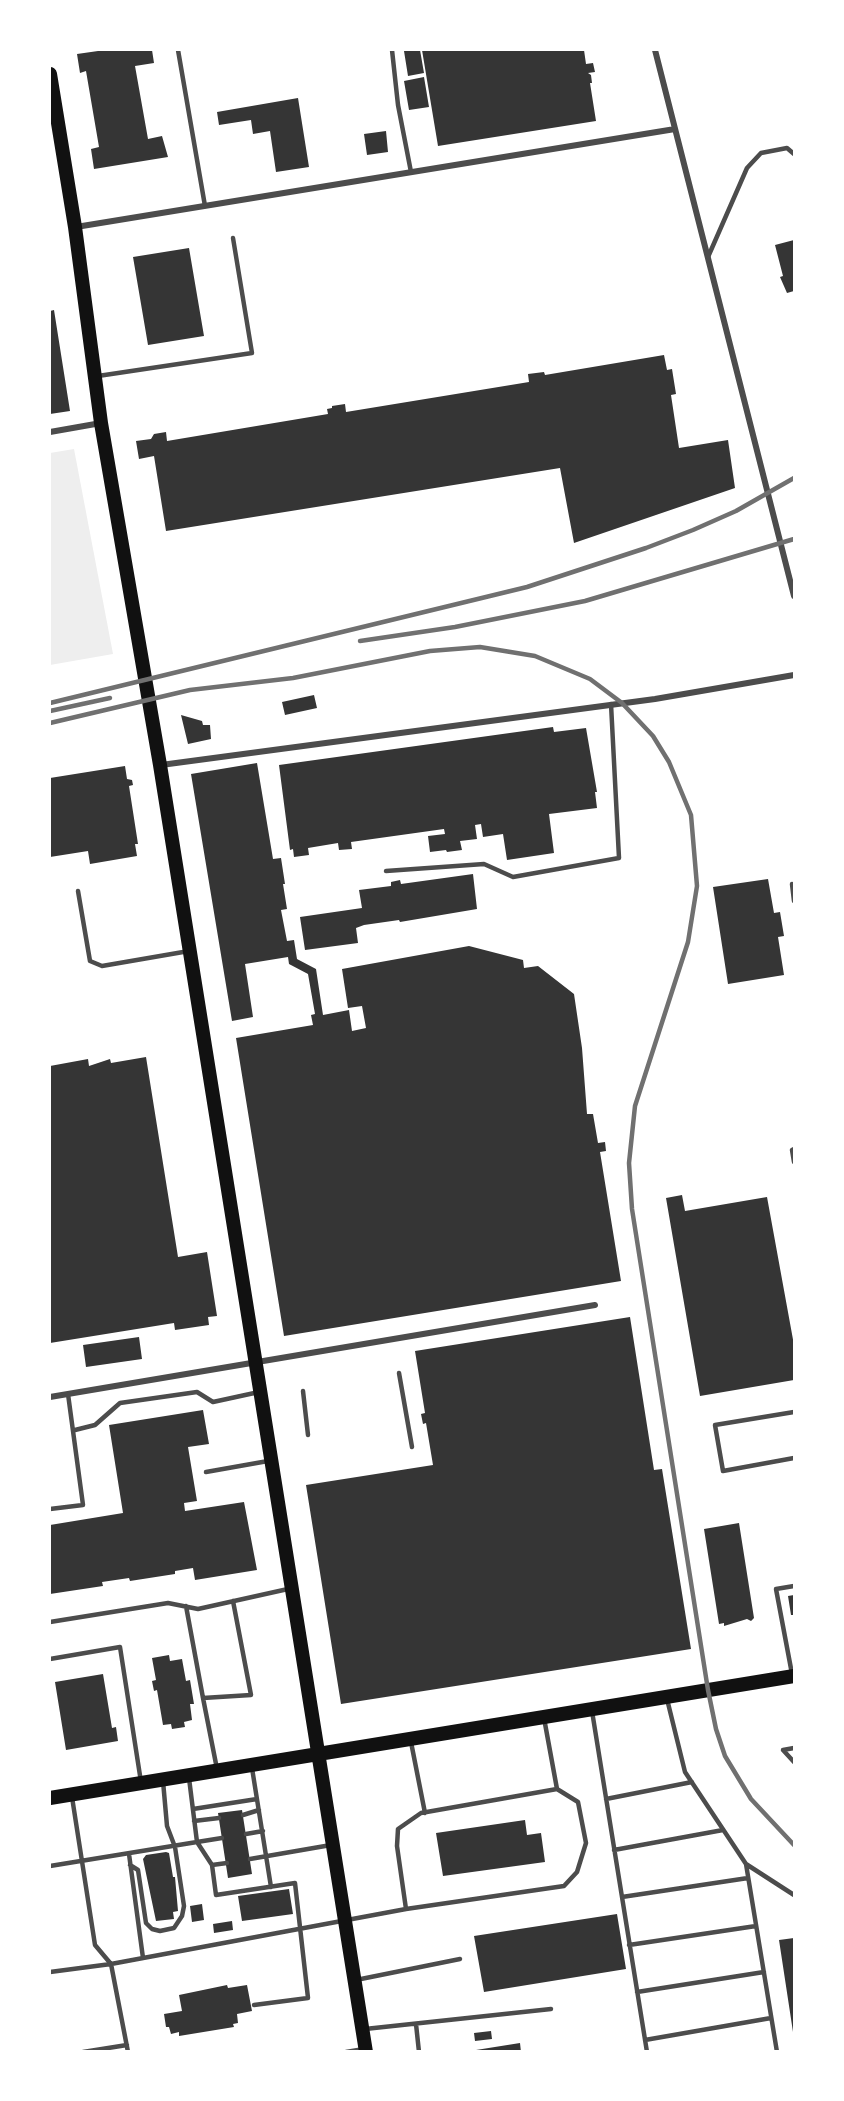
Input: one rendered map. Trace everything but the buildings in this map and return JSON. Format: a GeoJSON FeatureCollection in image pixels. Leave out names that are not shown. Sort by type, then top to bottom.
{"type":"FeatureCollection","features":[{"type":"Feature","properties":{"kind":"main road"},"geometry":{"type":"LineString","coordinates":[[50,74],[75,227],[101,423],[160,765],[366,2050]]}},
{"type":"Feature","properties":{"kind":"main road"},"geometry":{"type":"LineString","coordinates":[[50,1798],[252,1767],[794,1676]]}},
{"type":"Feature","properties":{"kind":"street"},"geometry":{"type":"LineString","coordinates":[[655,50],[795,596]]}},
{"type":"Feature","properties":{"kind":"street"},"geometry":{"type":"LineString","coordinates":[[75,227],[675,129]]}},
{"type":"Feature","properties":{"kind":"street"},"geometry":{"type":"LineString","coordinates":[[50,432],[101,423]]}},
{"type":"Feature","properties":{"kind":"street"},"geometry":{"type":"LineString","coordinates":[[160,765],[611,704],[795,675]]}},
{"type":"Feature","properties":{"kind":"street"},"geometry":{"type":"LineString","coordinates":[[50,1396],[255,1364],[595,1305]]}},
{"type":"Feature","properties":{"kind":"lane"},"geometry":{"type":"LineString","coordinates":[[178,50],[205,206]]}},
{"type":"Feature","properties":{"kind":"lane"},"geometry":{"type":"LineString","coordinates":[[392,50],[398,105],[411,172]]}},
{"type":"Feature","properties":{"kind":"lane"},"geometry":{"type":"LineString","coordinates":[[708,257],[747,168],[761,153],[787,148],[795,154]]}},
{"type":"Feature","properties":{"kind":"lane"},"geometry":{"type":"LineString","coordinates":[[95,376],[252,353],[233,238]]}},
{"type":"Feature","properties":{"kind":"lane"},"geometry":{"type":"LineString","coordinates":[[386,871],[484,864],[513,877],[619,858],[611,704]]}},
{"type":"Feature","properties":{"kind":"lane"},"geometry":{"type":"LineString","coordinates":[[792,884],[795,901]]}},
{"type":"Feature","properties":{"kind":"lane"},"geometry":{"type":"LineString","coordinates":[[78,891],[90,961],[102,966],[190,951]]}},
{"type":"Feature","properties":{"kind":"lane"},"geometry":{"type":"LineString","coordinates":[[795,1149],[792,1150],[795,1162]]}},
{"type":"Feature","properties":{"kind":"lane"},"geometry":{"type":"LineString","coordinates":[[399,1373],[412,1447]]}},
{"type":"Feature","properties":{"kind":"lane"},"geometry":{"type":"LineString","coordinates":[[303,1391],[309,1435]]}},
{"type":"Feature","properties":{"kind":"lane"},"geometry":{"type":"LineString","coordinates":[[75,1430],[95,1425],[120,1403],[197,1392],[213,1402],[260,1392]]}},
{"type":"Feature","properties":{"kind":"lane"},"geometry":{"type":"LineString","coordinates":[[50,1509],[83,1505],[75,1430],[68,1394]]}},
{"type":"Feature","properties":{"kind":"lane"},"geometry":{"type":"LineString","coordinates":[[795,1412],[715,1425],[723,1471],[795,1458]]}},
{"type":"Feature","properties":{"kind":"lane"},"geometry":{"type":"LineString","coordinates":[[206,1473],[271,1460]]}},
{"type":"Feature","properties":{"kind":"lane"},"geometry":{"type":"LineString","coordinates":[[794,1676],[776,1588],[795,1586]]}},
{"type":"Feature","properties":{"kind":"lane"},"geometry":{"type":"LineString","coordinates":[[50,1622],[168,1603],[198,1609],[292,1588]]}},
{"type":"Feature","properties":{"kind":"lane"},"geometry":{"type":"LineString","coordinates":[[203,1698],[251,1695],[233,1601]]}},
{"type":"Feature","properties":{"kind":"lane"},"geometry":{"type":"LineString","coordinates":[[186,1606],[218,1771]]}},
{"type":"Feature","properties":{"kind":"lane"},"geometry":{"type":"LineString","coordinates":[[50,1659],[120,1647],[141,1783]]}},
{"type":"Feature","properties":{"kind":"lane"},"geometry":{"type":"LineString","coordinates":[[666,1697],[685,1772],[746,1864],[795,1895]]}},
{"type":"Feature","properties":{"kind":"lane"},"geometry":{"type":"LineString","coordinates":[[591,1709],[647,2052]]}},
{"type":"Feature","properties":{"kind":"lane"},"geometry":{"type":"LineString","coordinates":[[543,1717],[557,1789]]}},
{"type":"Feature","properties":{"kind":"lane"},"geometry":{"type":"LineString","coordinates":[[411,1739],[425,1813]]}},
{"type":"Feature","properties":{"kind":"lane"},"geometry":{"type":"LineString","coordinates":[[795,1748],[783,1750],[795,1762]]}},
{"type":"Feature","properties":{"kind":"lane"},"geometry":{"type":"LineString","coordinates":[[252,1767],[271,1887]]}},
{"type":"Feature","properties":{"kind":"lane"},"geometry":{"type":"LineString","coordinates":[[189,1775],[197,1842],[212,1865],[216,1895],[295,1883],[308,1998],[255,2005]]}},
{"type":"Feature","properties":{"kind":"lane"},"geometry":{"type":"LineString","coordinates":[[130,1865],[138,1870],[146,1923],[152,1929],[169,1930],[179,1923],[184,1906],[175,1847],[167,1826],[162,1780]]}},
{"type":"Feature","properties":{"kind":"lane"},"geometry":{"type":"LineString","coordinates":[[606,1799],[692,1782]]}},
{"type":"Feature","properties":{"kind":"lane"},"geometry":{"type":"LineString","coordinates":[[50,1972],[111,1964],[406,1909],[564,1886],[577,1872],[586,1843],[578,1803],[557,1789],[425,1813],[398,1829],[397,1846],[406,1909]]}},
{"type":"Feature","properties":{"kind":"lane"},"geometry":{"type":"LineString","coordinates":[[72,1795],[95,1945],[111,1964],[128,2052]]}},
{"type":"Feature","properties":{"kind":"lane"},"geometry":{"type":"LineString","coordinates":[[193,1809],[257,1800]]}},
{"type":"Feature","properties":{"kind":"lane"},"geometry":{"type":"LineString","coordinates":[[243,1815],[259,1810]]}},
{"type":"Feature","properties":{"kind":"lane"},"geometry":{"type":"LineString","coordinates":[[194,1821],[219,1818]]}},
{"type":"Feature","properties":{"kind":"lane"},"geometry":{"type":"LineString","coordinates":[[614,1850],[723,1830]]}},
{"type":"Feature","properties":{"kind":"lane"},"geometry":{"type":"LineString","coordinates":[[246,1834],[263,1831]]}},
{"type":"Feature","properties":{"kind":"lane"},"geometry":{"type":"LineString","coordinates":[[50,1866],[222,1838]]}},
{"type":"Feature","properties":{"kind":"lane"},"geometry":{"type":"LineString","coordinates":[[250,1859],[334,1844]]}},
{"type":"Feature","properties":{"kind":"lane"},"geometry":{"type":"LineString","coordinates":[[129,1854],[143,1958]]}},
{"type":"Feature","properties":{"kind":"lane"},"geometry":{"type":"LineString","coordinates":[[212,1865],[227,1863]]}},
{"type":"Feature","properties":{"kind":"lane"},"geometry":{"type":"LineString","coordinates":[[746,1864],[777,2052]]}},
{"type":"Feature","properties":{"kind":"lane"},"geometry":{"type":"LineString","coordinates":[[622,1897],[748,1878]]}},
{"type":"Feature","properties":{"kind":"lane"},"geometry":{"type":"LineString","coordinates":[[629,1945],[756,1926]]}},
{"type":"Feature","properties":{"kind":"lane"},"geometry":{"type":"LineString","coordinates":[[354,1980],[460,1959]]}},
{"type":"Feature","properties":{"kind":"lane"},"geometry":{"type":"LineString","coordinates":[[637,1992],[764,1972]]}},
{"type":"Feature","properties":{"kind":"lane"},"geometry":{"type":"LineString","coordinates":[[363,2030],[551,2009]]}},
{"type":"Feature","properties":{"kind":"lane"},"geometry":{"type":"LineString","coordinates":[[645,2040],[771,2018]]}},
{"type":"Feature","properties":{"kind":"lane"},"geometry":{"type":"LineString","coordinates":[[416,2024],[419,2052]]}},
{"type":"Feature","properties":{"kind":"lane"},"geometry":{"type":"LineString","coordinates":[[83,2052],[127,2045]]}},
{"type":"Feature","properties":{"kind":"lane"},"geometry":{"type":"LineString","coordinates":[[346,2052],[366,2050]]}},
{"type":"Feature","properties":{"kind":"shaded area"},"geometry":{"type":"Polygon","coordinates":[[[74,449],[113,654],[50,665],[50,453],[74,449]]]}},
{"type":"Feature","properties":{"kind":"railway"},"geometry":{"type":"LineString","coordinates":[[50,703],[527,587],[693,530],[736,511],[794,478]]}},
{"type":"Feature","properties":{"kind":"railway"},"geometry":{"type":"LineString","coordinates":[[360,641],[455,627],[585,601],[794,539]]}},
{"type":"Feature","properties":{"kind":"railway"},"geometry":{"type":"LineString","coordinates":[[50,723],[190,690],[293,678],[430,651],[480,647],[535,656],[590,679],[622,703],[653,736],[669,762],[691,815],[697,886],[688,942],[635,1106],[629,1163],[632,1209],[716,1729],[725,1756],[751,1799],[794,1845]]}},
{"type":"Feature","properties":{"kind":"railway"},"geometry":{"type":"LineString","coordinates":[[50,711],[110,698]]}}]}
